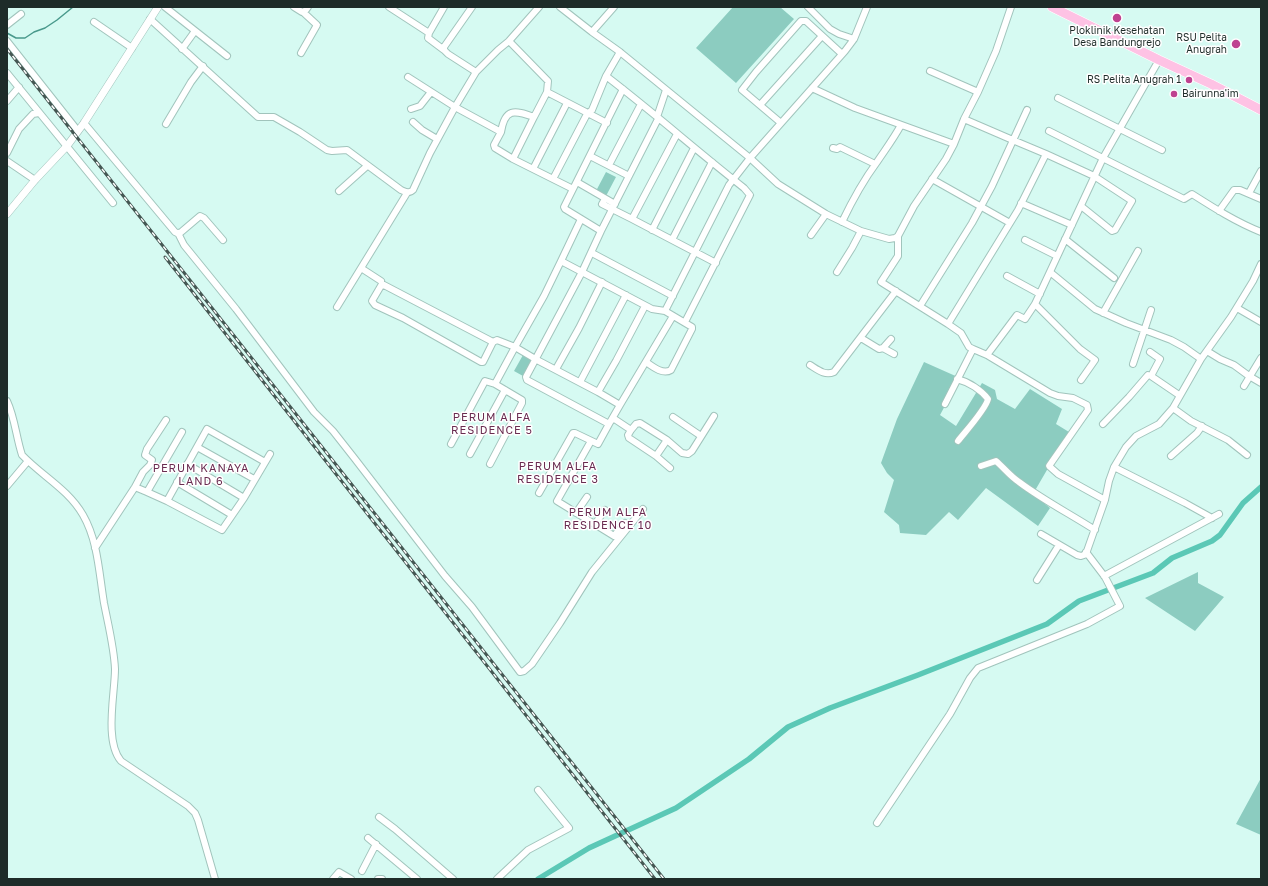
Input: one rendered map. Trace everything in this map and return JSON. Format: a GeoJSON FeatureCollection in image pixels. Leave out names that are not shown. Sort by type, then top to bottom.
{"type":"FeatureCollection","features":[{"type":"Feature","properties":{"kind":"main road"},"geometry":{"type":"LineString","coordinates":[[1052,7],[1211,84],[1261,110]]}},
{"type":"Feature","properties":{"kind":"street"},"geometry":{"type":"LineString","coordinates":[[7,214],[34,180],[67,146],[84,123],[158,7]]}},
{"type":"Feature","properties":{"kind":"street"},"geometry":{"type":"LineString","coordinates":[[165,7],[227,56]]}},
{"type":"Feature","properties":{"kind":"street"},"geometry":{"type":"LineString","coordinates":[[294,7],[300,11],[306,9],[317,26],[301,53]]}},
{"type":"Feature","properties":{"kind":"street"},"geometry":{"type":"LineString","coordinates":[[389,7],[429,33]]}},
{"type":"Feature","properties":{"kind":"street"},"geometry":{"type":"LineString","coordinates":[[444,7],[429,33],[428,38],[448,54],[476,72]]}},
{"type":"Feature","properties":{"kind":"street"},"geometry":{"type":"LineString","coordinates":[[444,50],[444,47],[472,7]]}},
{"type":"Feature","properties":{"kind":"street"},"geometry":{"type":"LineString","coordinates":[[337,307],[407,193],[413,190],[437,139],[476,72],[509,41],[539,7]]}},
{"type":"Feature","properties":{"kind":"street"},"geometry":{"type":"LineString","coordinates":[[560,7],[620,52],[750,158],[778,184],[826,214],[861,231],[889,239],[898,236]]}},
{"type":"Feature","properties":{"kind":"street"},"geometry":{"type":"LineString","coordinates":[[592,32],[614,7]]}},
{"type":"Feature","properties":{"kind":"street"},"geometry":{"type":"LineString","coordinates":[[808,7],[830,28],[839,34],[854,39]]}},
{"type":"Feature","properties":{"kind":"street"},"geometry":{"type":"LineString","coordinates":[[665,311],[722,197],[733,180],[750,158],[854,39],[867,7]]}},
{"type":"Feature","properties":{"kind":"street"},"geometry":{"type":"LineString","coordinates":[[1011,7],[996,51],[954,144],[946,159],[914,206],[898,236],[898,256],[881,282],[961,333],[973,349],[987,355],[1050,393],[1058,396],[1073,398],[1087,405],[1088,410],[1049,466],[1058,474],[1105,500]]}},
{"type":"Feature","properties":{"kind":"street"},"geometry":{"type":"LineString","coordinates":[[7,24],[21,14]]}},
{"type":"Feature","properties":{"kind":"street"},"geometry":{"type":"LineString","coordinates":[[150,19],[258,116],[277,119],[327,150],[347,150],[367,166],[407,193]]}},
{"type":"Feature","properties":{"kind":"street"},"geometry":{"type":"LineString","coordinates":[[781,123],[742,91],[743,87],[791,32],[801,21],[804,20],[809,22],[842,54]]}},
{"type":"Feature","properties":{"kind":"street"},"geometry":{"type":"LineString","coordinates":[[94,22],[132,48]]}},
{"type":"Feature","properties":{"kind":"street"},"geometry":{"type":"LineString","coordinates":[[182,49],[195,31]]}},
{"type":"Feature","properties":{"kind":"street"},"geometry":{"type":"LineString","coordinates":[[760,105],[822,36]]}},
{"type":"Feature","properties":{"kind":"street"},"geometry":{"type":"LineString","coordinates":[[7,41],[78,131]]}},
{"type":"Feature","properties":{"kind":"street"},"geometry":{"type":"LineString","coordinates":[[509,41],[546,79],[548,83],[547,92],[513,159]]}},
{"type":"Feature","properties":{"kind":"street"},"geometry":{"type":"LineString","coordinates":[[553,179],[587,114],[592,110],[606,76],[620,52]]}},
{"type":"Feature","properties":{"kind":"street"},"geometry":{"type":"LineString","coordinates":[[987,355],[1017,315],[1025,319],[1035,304],[1102,158],[1159,60]]}},
{"type":"Feature","properties":{"kind":"street"},"geometry":{"type":"LineString","coordinates":[[166,124],[191,82],[203,66]]}},
{"type":"Feature","properties":{"kind":"street"},"geometry":{"type":"LineString","coordinates":[[930,71],[978,92]]}},
{"type":"Feature","properties":{"kind":"street"},"geometry":{"type":"LineString","coordinates":[[7,73],[113,203]]}},
{"type":"Feature","properties":{"kind":"street"},"geometry":{"type":"LineString","coordinates":[[408,76],[431,92],[501,132]]}},
{"type":"Feature","properties":{"kind":"street"},"geometry":{"type":"LineString","coordinates":[[606,76],[749,193],[750,197],[685,322]]}},
{"type":"Feature","properties":{"kind":"street"},"geometry":{"type":"LineString","coordinates":[[7,101],[19,87]]}},
{"type":"Feature","properties":{"kind":"street"},"geometry":{"type":"LineString","coordinates":[[812,88],[855,108],[954,144]]}},
{"type":"Feature","properties":{"kind":"street"},"geometry":{"type":"LineString","coordinates":[[601,231],[564,208],[623,89]]}},
{"type":"Feature","properties":{"kind":"street"},"geometry":{"type":"LineString","coordinates":[[609,424],[527,380],[526,378],[592,253],[601,231],[657,118],[666,90]]}},
{"type":"Feature","properties":{"kind":"street"},"geometry":{"type":"LineString","coordinates":[[411,109],[420,106],[431,92]]}},
{"type":"Feature","properties":{"kind":"street"},"geometry":{"type":"LineString","coordinates":[[547,92],[607,123]]}},
{"type":"Feature","properties":{"kind":"street"},"geometry":{"type":"LineString","coordinates":[[1058,98],[1162,150]]}},
{"type":"Feature","properties":{"kind":"street"},"geometry":{"type":"LineString","coordinates":[[533,169],[567,103]]}},
{"type":"Feature","properties":{"kind":"street"},"geometry":{"type":"LineString","coordinates":[[609,165],[641,104]]}},
{"type":"Feature","properties":{"kind":"street"},"geometry":{"type":"LineString","coordinates":[[920,306],[930,292],[980,207],[1014,141],[1027,110]]}},
{"type":"Feature","properties":{"kind":"street"},"geometry":{"type":"LineString","coordinates":[[534,117],[517,111],[510,113],[504,121],[494,147],[513,159],[573,189]]}},
{"type":"Feature","properties":{"kind":"street"},"geometry":{"type":"LineString","coordinates":[[7,153],[19,129],[33,114],[39,114]]}},
{"type":"Feature","properties":{"kind":"street"},"geometry":{"type":"LineString","coordinates":[[964,119],[1094,176],[1131,200],[1131,204],[1112,231],[1081,206]]}},
{"type":"Feature","properties":{"kind":"street"},"geometry":{"type":"LineString","coordinates":[[413,122],[422,130],[437,139]]}},
{"type":"Feature","properties":{"kind":"street"},"geometry":{"type":"LineString","coordinates":[[84,123],[175,232],[178,233],[184,245],[236,309],[314,412],[333,431],[445,576],[472,607],[521,672],[532,664],[560,624],[592,572],[643,509]]}},
{"type":"Feature","properties":{"kind":"street"},"geometry":{"type":"LineString","coordinates":[[842,222],[860,188],[901,125]]}},
{"type":"Feature","properties":{"kind":"street"},"geometry":{"type":"LineString","coordinates":[[1049,132],[1184,199],[1192,194],[1219,211],[1261,232]]}},
{"type":"Feature","properties":{"kind":"street"},"geometry":{"type":"LineString","coordinates":[[632,219],[677,134]]}},
{"type":"Feature","properties":{"kind":"street"},"geometry":{"type":"LineString","coordinates":[[833,148],[837,149],[840,147],[875,164]]}},
{"type":"Feature","properties":{"kind":"street"},"geometry":{"type":"LineString","coordinates":[[652,230],[694,148]]}},
{"type":"Feature","properties":{"kind":"street"},"geometry":{"type":"LineString","coordinates":[[948,324],[1022,203],[1046,154]]}},
{"type":"Feature","properties":{"kind":"street"},"geometry":{"type":"LineString","coordinates":[[590,156],[629,176]]}},
{"type":"Feature","properties":{"kind":"street"},"geometry":{"type":"LineString","coordinates":[[7,161],[34,180]]}},
{"type":"Feature","properties":{"kind":"street"},"geometry":{"type":"LineString","coordinates":[[672,240],[712,162]]}},
{"type":"Feature","properties":{"kind":"street"},"geometry":{"type":"LineString","coordinates":[[339,192],[367,166]]}},
{"type":"Feature","properties":{"kind":"street"},"geometry":{"type":"LineString","coordinates":[[1249,194],[1261,171]]}},
{"type":"Feature","properties":{"kind":"street"},"geometry":{"type":"LineString","coordinates":[[932,179],[1010,223]]}},
{"type":"Feature","properties":{"kind":"street"},"geometry":{"type":"LineString","coordinates":[[577,182],[605,199],[602,204],[614,207],[652,230],[716,263]]}},
{"type":"Feature","properties":{"kind":"street"},"geometry":{"type":"LineString","coordinates":[[1219,211],[1232,191],[1236,190],[1261,199]]}},
{"type":"Feature","properties":{"kind":"street"},"geometry":{"type":"LineString","coordinates":[[1022,203],[1072,225]]}},
{"type":"Feature","properties":{"kind":"street"},"geometry":{"type":"LineString","coordinates":[[811,235],[826,214]]}},
{"type":"Feature","properties":{"kind":"street"},"geometry":{"type":"LineString","coordinates":[[178,233],[180,233],[200,216],[204,218],[223,240]]}},
{"type":"Feature","properties":{"kind":"street"},"geometry":{"type":"LineString","coordinates":[[495,384],[541,302],[581,219]]}},
{"type":"Feature","properties":{"kind":"street"},"geometry":{"type":"LineString","coordinates":[[837,272],[861,231]]}},
{"type":"Feature","properties":{"kind":"street"},"geometry":{"type":"LineString","coordinates":[[1065,239],[1114,278]]}},
{"type":"Feature","properties":{"kind":"street"},"geometry":{"type":"LineString","coordinates":[[1025,240],[1057,256]]}},
{"type":"Feature","properties":{"kind":"street"},"geometry":{"type":"LineString","coordinates":[[1103,312],[1138,251]]}},
{"type":"Feature","properties":{"kind":"street"},"geometry":{"type":"LineString","coordinates":[[592,253],[673,296]]}},
{"type":"Feature","properties":{"kind":"street"},"geometry":{"type":"LineString","coordinates":[[561,261],[645,306],[652,309],[665,311],[692,327],[671,370],[663,372],[646,362]]}},
{"type":"Feature","properties":{"kind":"street"},"geometry":{"type":"LineString","coordinates":[[1041,534],[1077,555],[1081,556],[1086,552],[1105,500],[1114,467],[1126,447],[1136,436],[1158,424],[1173,408],[1200,359],[1237,308],[1261,264]]}},
{"type":"Feature","properties":{"kind":"street"},"geometry":{"type":"LineString","coordinates":[[361,268],[381,281]]}},
{"type":"Feature","properties":{"kind":"street"},"geometry":{"type":"LineString","coordinates":[[1050,272],[1067,288],[1095,309],[1172,340],[1200,359]]}},
{"type":"Feature","properties":{"kind":"street"},"geometry":{"type":"LineString","coordinates":[[1008,276],[1040,294]]}},
{"type":"Feature","properties":{"kind":"street"},"geometry":{"type":"LineString","coordinates":[[556,369],[602,282]]}},
{"type":"Feature","properties":{"kind":"street"},"geometry":{"type":"LineString","coordinates":[[493,342],[483,362],[480,362],[372,302],[382,284],[493,342],[498,340],[515,347],[536,360],[556,369],[620,405]]}},
{"type":"Feature","properties":{"kind":"street"},"geometry":{"type":"LineString","coordinates":[[810,365],[819,371],[826,373],[834,372],[896,291]]}},
{"type":"Feature","properties":{"kind":"street"},"geometry":{"type":"LineString","coordinates":[[580,382],[626,295]]}},
{"type":"Feature","properties":{"kind":"street"},"geometry":{"type":"LineString","coordinates":[[1035,304],[1080,349],[1095,360],[1082,380]]}},
{"type":"Feature","properties":{"kind":"street"},"geometry":{"type":"LineString","coordinates":[[598,392],[645,306]]}},
{"type":"Feature","properties":{"kind":"street"},"geometry":{"type":"LineString","coordinates":[[1237,308],[1261,322]]}},
{"type":"Feature","properties":{"kind":"street"},"geometry":{"type":"LineString","coordinates":[[1133,364],[1151,310]]}},
{"type":"Feature","properties":{"kind":"street"},"geometry":{"type":"LineString","coordinates":[[539,493],[573,433],[599,443],[673,316]]}},
{"type":"Feature","properties":{"kind":"street"},"geometry":{"type":"LineString","coordinates":[[861,338],[874,347],[883,348],[894,354]]}},
{"type":"Feature","properties":{"kind":"street"},"geometry":{"type":"LineString","coordinates":[[883,348],[891,339]]}},
{"type":"Feature","properties":{"kind":"street"},"geometry":{"type":"LineString","coordinates":[[945,404],[973,349]]}},
{"type":"Feature","properties":{"kind":"street"},"geometry":{"type":"LineString","coordinates":[[1207,351],[1234,365],[1249,376],[1261,382]]}},
{"type":"Feature","properties":{"kind":"street"},"geometry":{"type":"LineString","coordinates":[[1150,352],[1160,359],[1152,376]]}},
{"type":"Feature","properties":{"kind":"street"},"geometry":{"type":"LineString","coordinates":[[1244,386],[1261,358]]}},
{"type":"Feature","properties":{"kind":"street"},"geometry":{"type":"LineString","coordinates":[[1103,424],[1149,375],[1179,396]]}},
{"type":"Feature","properties":{"kind":"street"},"geometry":{"type":"LineString","coordinates":[[958,379],[978,389],[988,399],[988,402],[958,441]]}},
{"type":"Feature","properties":{"kind":"street"},"geometry":{"type":"LineString","coordinates":[[452,444],[485,381],[495,384],[522,401],[490,464]]}},
{"type":"Feature","properties":{"kind":"street"},"geometry":{"type":"LineString","coordinates":[[470,454],[505,390]]}},
{"type":"Feature","properties":{"kind":"street"},"geometry":{"type":"LineString","coordinates":[[7,401],[12,412],[22,455],[65,491],[82,514],[91,534],[95,548],[115,668],[111,713],[112,735],[117,755],[123,763],[188,806],[195,813],[200,825],[215,879]]}},
{"type":"Feature","properties":{"kind":"street"},"geometry":{"type":"LineString","coordinates":[[1173,408],[1191,421],[1228,440],[1247,455]]}},
{"type":"Feature","properties":{"kind":"street"},"geometry":{"type":"LineString","coordinates":[[670,468],[656,456],[629,438],[628,435],[636,424],[640,423],[667,440],[682,453],[688,454],[692,451],[714,416]]}},
{"type":"Feature","properties":{"kind":"street"},"geometry":{"type":"LineString","coordinates":[[673,417],[701,436]]}},
{"type":"Feature","properties":{"kind":"street"},"geometry":{"type":"LineString","coordinates":[[613,418],[631,430]]}},
{"type":"Feature","properties":{"kind":"street"},"geometry":{"type":"LineString","coordinates":[[95,548],[135,487],[143,472],[150,465],[152,460],[145,454],[166,420]]}},
{"type":"Feature","properties":{"kind":"street"},"geometry":{"type":"LineString","coordinates":[[1171,456],[1197,433],[1202,426]]}},
{"type":"Feature","properties":{"kind":"street"},"geometry":{"type":"LineString","coordinates":[[167,501],[206,430],[208,429],[265,462]]}},
{"type":"Feature","properties":{"kind":"street"},"geometry":{"type":"LineString","coordinates":[[147,492],[182,432]]}},
{"type":"Feature","properties":{"kind":"street"},"geometry":{"type":"LineString","coordinates":[[656,456],[667,440]]}},
{"type":"Feature","properties":{"kind":"street"},"geometry":{"type":"LineString","coordinates":[[591,441],[557,501],[614,536],[625,522]]}},
{"type":"Feature","properties":{"kind":"street"},"geometry":{"type":"LineString","coordinates":[[197,447],[254,479]]}},
{"type":"Feature","properties":{"kind":"street"},"geometry":{"type":"LineString","coordinates":[[135,487],[167,501],[221,531],[244,498],[270,454]]}},
{"type":"Feature","properties":{"kind":"street"},"geometry":{"type":"LineString","coordinates":[[7,486],[28,461]]}},
{"type":"Feature","properties":{"kind":"street"},"geometry":{"type":"LineString","coordinates":[[981,466],[996,461],[1018,482],[1095,530]]}},
{"type":"Feature","properties":{"kind":"street"},"geometry":{"type":"LineString","coordinates":[[187,464],[244,498]]}},
{"type":"Feature","properties":{"kind":"street"},"geometry":{"type":"LineString","coordinates":[[1114,467],[1212,518]]}},
{"type":"Feature","properties":{"kind":"street"},"geometry":{"type":"LineString","coordinates":[[177,482],[232,515]]}},
{"type":"Feature","properties":{"kind":"street"},"geometry":{"type":"LineString","coordinates":[[576,513],[587,497]]}},
{"type":"Feature","properties":{"kind":"street"},"geometry":{"type":"LineString","coordinates":[[595,524],[605,510]]}},
{"type":"Feature","properties":{"kind":"street"},"geometry":{"type":"LineString","coordinates":[[1104,576],[1219,514]]}},
{"type":"Feature","properties":{"kind":"street"},"geometry":{"type":"LineString","coordinates":[[1037,580],[1059,544]]}},
{"type":"Feature","properties":{"kind":"street"},"geometry":{"type":"LineString","coordinates":[[877,823],[950,714],[970,678],[978,668],[1087,624],[1120,606],[1104,576],[1086,552]]}},
{"type":"Feature","properties":{"kind":"street"},"geometry":{"type":"LineString","coordinates":[[497,879],[528,850],[569,828],[538,790]]}},
{"type":"Feature","properties":{"kind":"street"},"geometry":{"type":"LineString","coordinates":[[380,817],[454,879]]}},
{"type":"Feature","properties":{"kind":"street"},"geometry":{"type":"LineString","coordinates":[[368,838],[417,879]]}},
{"type":"Feature","properties":{"kind":"street"},"geometry":{"type":"LineString","coordinates":[[362,871],[376,844]]}},
{"type":"Feature","properties":{"kind":"street"},"geometry":{"type":"LineString","coordinates":[[333,879],[339,872],[351,879]]}},
{"type":"Feature","properties":{"kind":"green space"},"geometry":{"type":"Polygon","coordinates":[[[733,7],[780,7],[794,19],[736,83],[696,48],[733,7]]]}},
{"type":"Feature","properties":{"kind":"green space"},"geometry":{"type":"Polygon","coordinates":[[[606,172],[616,177],[606,196],[596,191],[606,172]]]}},
{"type":"Feature","properties":{"kind":"green space"},"geometry":{"type":"Polygon","coordinates":[[[523,355],[532,360],[523,376],[514,371],[523,355]]]}},
{"type":"Feature","properties":{"kind":"green space"},"geometry":{"type":"Polygon","coordinates":[[[924,362],[960,378],[940,415],[956,426],[982,383],[995,390],[997,399],[1015,409],[1030,389],[1062,409],[1056,424],[1069,432],[1033,494],[1050,508],[1038,526],[986,488],[958,520],[949,512],[926,535],[900,533],[899,525],[884,512],[894,480],[887,473],[881,463],[897,419],[924,362]]]}},
{"type":"Feature","properties":{"kind":"green space"},"geometry":{"type":"Polygon","coordinates":[[[1198,572],[1198,583],[1224,597],[1195,631],[1145,598],[1198,572]]]}},
{"type":"Feature","properties":{"kind":"green space"},"geometry":{"type":"Polygon","coordinates":[[[1261,778],[1261,835],[1236,824],[1261,778]]]}},
{"type":"Feature","properties":{"kind":"waterway"},"geometry":{"type":"LineString","coordinates":[[7,33],[16,38],[25,38],[34,32],[45,28],[73,7]]}},
{"type":"Feature","properties":{"kind":"waterway"},"geometry":{"type":"LineString","coordinates":[[538,879],[589,848],[676,808],[749,759],[788,727],[830,708],[1047,624],[1079,601],[1153,573],[1172,558],[1212,541],[1220,535],[1243,503],[1261,487]]}},
{"type":"Feature","properties":{"kind":"railway"},"geometry":{"type":"LineString","coordinates":[[7,49],[664,879]]}},
{"type":"Feature","properties":{"kind":"railway"},"geometry":{"type":"LineString","coordinates":[[165,257],[655,879]]}},
{"type":"Feature","properties":{"kind":"place","name":"Ploklinik Kesehatan Desa Bandungrejo"},"geometry":{"type":"Point","coordinates":[1117,18]}},
{"type":"Feature","properties":{"kind":"place","name":"RSU Pelita Anugrah"},"geometry":{"type":"Point","coordinates":[1236,44]}},
{"type":"Feature","properties":{"kind":"place","name":"RS Pelita Anugrah 1"},"geometry":{"type":"Point","coordinates":[1189,80]}},
{"type":"Feature","properties":{"kind":"place","name":"Bairunna'im"},"geometry":{"type":"Point","coordinates":[1174,94]}},
{"type":"Feature","properties":{"kind":"district","name":"PERUM ALFA RESIDENCE 5"},"geometry":{"type":"Point","coordinates":[492,424]}},
{"type":"Feature","properties":{"kind":"district","name":"PERUM ALFA RESIDENCE 3"},"geometry":{"type":"Point","coordinates":[558,473]}},
{"type":"Feature","properties":{"kind":"district","name":"PERUM KANAYA LAND 6"},"geometry":{"type":"Point","coordinates":[201,475]}},
{"type":"Feature","properties":{"kind":"district","name":"PERUM ALFA RESIDENCE 10"},"geometry":{"type":"Point","coordinates":[608,519]}}]}
